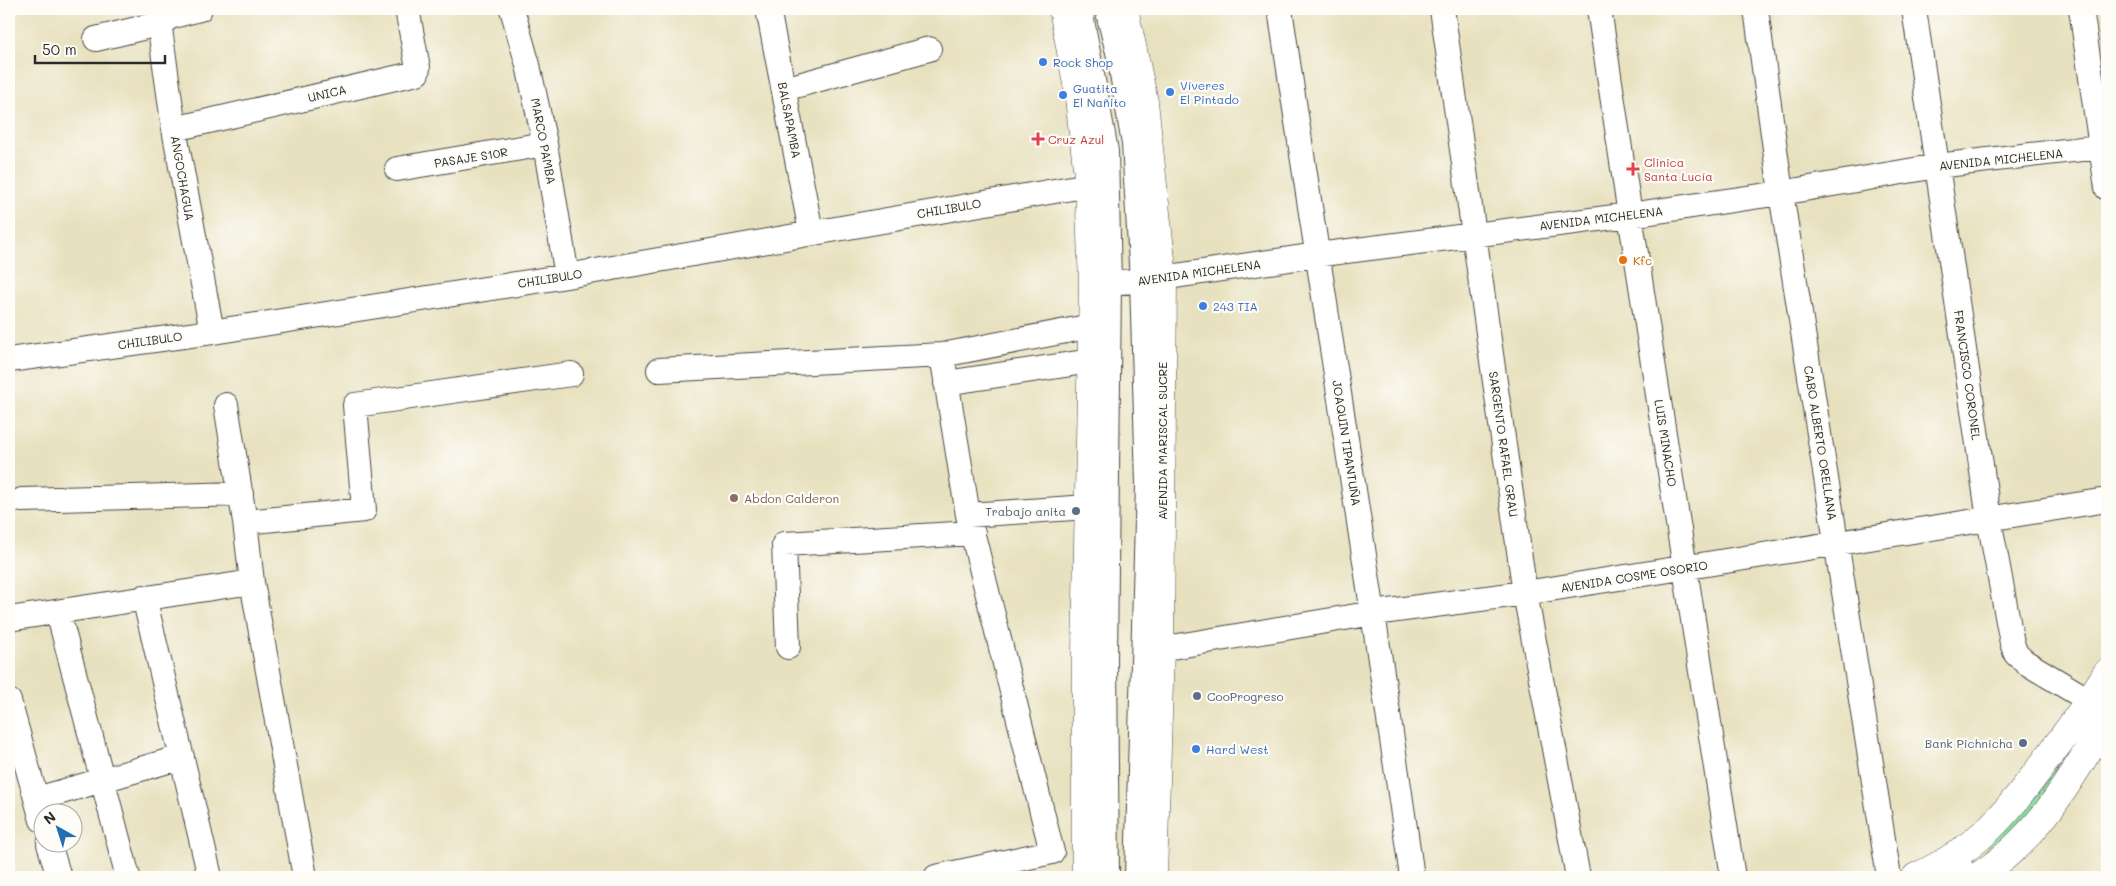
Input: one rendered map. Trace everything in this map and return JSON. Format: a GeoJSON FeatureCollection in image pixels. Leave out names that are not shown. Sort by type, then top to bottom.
{"type":"FeatureCollection","features":[{"type":"Feature","properties":{"kind":"main road"},"geometry":{"type":"LineString","coordinates":[[1063,9],[1098,183],[1101,283],[1092,326],[1091,360],[1088,507],[1086,877]]}},
{"type":"Feature","properties":{"kind":"main road","name":"AVENIDA MARISCAL SUCRE"},"geometry":{"type":"LineString","coordinates":[[1124,9],[1144,102],[1153,280],[1160,649],[1153,877]]}},
{"type":"Feature","properties":{"kind":"main road"},"geometry":{"type":"LineString","coordinates":[[1977,877],[1996,865],[2020,844],[2042,820],[2061,794],[2098,710],[2107,673]]}},
{"type":"Feature","properties":{"kind":"main road"},"geometry":{"type":"LineString","coordinates":[[1916,877],[1961,868],[1981,838],[2098,710]]}},
{"type":"Feature","properties":{"kind":"street"},"geometry":{"type":"LineString","coordinates":[[96,39],[162,23],[170,17],[200,9]]}},
{"type":"Feature","properties":{"kind":"street","name":"UNICA"},"geometry":{"type":"LineString","coordinates":[[174,129],[417,73],[418,68],[407,9]]}},
{"type":"Feature","properties":{"kind":"street","name":"MARCO PAMBA"},"geometry":{"type":"LineString","coordinates":[[512,9],[528,65],[546,144],[568,276]]}},
{"type":"Feature","properties":{"kind":"street","name":"BALSAPAMBA"},"geometry":{"type":"LineString","coordinates":[[768,9],[811,232]]}},
{"type":"Feature","properties":{"kind":"street"},"geometry":{"type":"LineString","coordinates":[[1080,9],[1106,151],[1098,183]]}},
{"type":"Feature","properties":{"kind":"street"},"geometry":{"type":"LineString","coordinates":[[1107,9],[1119,56],[1134,144],[1153,280],[1137,877]]}},
{"type":"Feature","properties":{"kind":"street","name":"JOAQUIN TIPANTUÑA"},"geometry":{"type":"LineString","coordinates":[[1280,9],[1316,254],[1374,614],[1412,877]]}},
{"type":"Feature","properties":{"kind":"street","name":"SARGENTO RAFAEL GRAU"},"geometry":{"type":"LineString","coordinates":[[1442,9],[1525,593],[1578,877]]}},
{"type":"Feature","properties":{"kind":"street","name":"LUIS MINACHO"},"geometry":{"type":"LineString","coordinates":[[1599,9],[1733,877]]}},
{"type":"Feature","properties":{"kind":"street","name":"CABO ALBERTO ORELLANA"},"geometry":{"type":"LineString","coordinates":[[1756,9],[1782,193],[1889,877]]}},
{"type":"Feature","properties":{"kind":"street","name":"FRANCISCO CORONEL"},"geometry":{"type":"LineString","coordinates":[[1914,9],[1989,519],[2012,643],[2016,654],[2025,662],[2098,710]]}},
{"type":"Feature","properties":{"kind":"street"},"geometry":{"type":"LineString","coordinates":[[2081,9],[2104,147],[2107,188]]}},
{"type":"Feature","properties":{"kind":"street","name":"ANGOCHAGUA"},"geometry":{"type":"LineString","coordinates":[[162,23],[160,29],[174,129],[212,332]]}},
{"type":"Feature","properties":{"kind":"street"},"geometry":{"type":"LineString","coordinates":[[784,89],[929,49]]}},
{"type":"Feature","properties":{"kind":"street","name":"PASAJE S10R"},"geometry":{"type":"LineString","coordinates":[[397,169],[546,144]]}},
{"type":"Feature","properties":{"kind":"street","name":"AVENIDA MICHELENA"},"geometry":{"type":"LineString","coordinates":[[1101,283],[1153,280],[1316,254],[1630,215],[1782,193],[1937,166],[2104,147]]}},
{"type":"Feature","properties":{"kind":"street","name":"CHILIBULO"},"geometry":{"type":"LineString","coordinates":[[9,360],[212,332],[568,276],[1098,183]]}},
{"type":"Feature","properties":{"kind":"street"},"geometry":{"type":"LineString","coordinates":[[1101,283],[1106,877]]}},
{"type":"Feature","properties":{"kind":"street"},"geometry":{"type":"LineString","coordinates":[[659,370],[942,355],[1092,326]]}},
{"type":"Feature","properties":{"kind":"street"},"geometry":{"type":"LineString","coordinates":[[936,877],[1052,852],[970,524],[942,355]]}},
{"type":"Feature","properties":{"kind":"street"},"geometry":{"type":"LineString","coordinates":[[946,383],[1091,360]]}},
{"type":"Feature","properties":{"kind":"street"},"geometry":{"type":"LineString","coordinates":[[245,522],[364,510],[355,405],[571,374]]}},
{"type":"Feature","properties":{"kind":"street"},"geometry":{"type":"LineString","coordinates":[[226,405],[241,494],[252,582],[305,877]]}},
{"type":"Feature","properties":{"kind":"street"},"geometry":{"type":"LineString","coordinates":[[22,500],[241,494]]}},
{"type":"Feature","properties":{"kind":"street","name":"AVENIDA COSME OSORIO"},"geometry":{"type":"LineString","coordinates":[[1160,649],[1374,614],[1525,593],[1837,544],[2107,500]]}},
{"type":"Feature","properties":{"kind":"street"},"geometry":{"type":"LineString","coordinates":[[788,647],[784,544],[970,524],[1088,507]]}},
{"type":"Feature","properties":{"kind":"street"},"geometry":{"type":"LineString","coordinates":[[9,619],[252,582]]}},
{"type":"Feature","properties":{"kind":"street"},"geometry":{"type":"LineString","coordinates":[[144,597],[210,877]]}},
{"type":"Feature","properties":{"kind":"street"},"geometry":{"type":"LineString","coordinates":[[58,612],[128,877]]}},
{"type":"Feature","properties":{"kind":"street"},"geometry":{"type":"LineString","coordinates":[[9,700],[39,804]]}},
{"type":"Feature","properties":{"kind":"street"},"geometry":{"type":"LineString","coordinates":[[54,804],[182,757]]}},
{"type":"Feature","properties":{"kind":"street"},"geometry":{"type":"LineString","coordinates":[[52,854],[59,877]]}},
{"type":"Feature","properties":{"kind":"green space"},"geometry":{"type":"Polygon","coordinates":[[[2107,685],[2107,703],[2055,788],[2034,814],[1991,851],[1986,843],[2038,795],[2107,685]]]}},
{"type":"Feature","properties":{"kind":"place","name":"Rock Shop"},"geometry":{"type":"Point","coordinates":[1043,62]}},
{"type":"Feature","properties":{"kind":"place","name":"Víveres El Pintado"},"geometry":{"type":"Point","coordinates":[1170,92]}},
{"type":"Feature","properties":{"kind":"place","name":"Guatita El Nañito"},"geometry":{"type":"Point","coordinates":[1063,95]}},
{"type":"Feature","properties":{"kind":"place","name":"Cruz Azul"},"geometry":{"type":"Point","coordinates":[1038,139]}},
{"type":"Feature","properties":{"kind":"place","name":"Clinica Santa Lucía"},"geometry":{"type":"Point","coordinates":[1633,169]}},
{"type":"Feature","properties":{"kind":"place","name":"Kfc"},"geometry":{"type":"Point","coordinates":[1623,260]}},
{"type":"Feature","properties":{"kind":"place","name":"243 TIA"},"geometry":{"type":"Point","coordinates":[1203,306]}},
{"type":"Feature","properties":{"kind":"place","name":"Abdon Calderon"},"geometry":{"type":"Point","coordinates":[734,498]}},
{"type":"Feature","properties":{"kind":"place","name":"Trabajo anita"},"geometry":{"type":"Point","coordinates":[1076,511]}},
{"type":"Feature","properties":{"kind":"place","name":"CooProgreso"},"geometry":{"type":"Point","coordinates":[1197,696]}},
{"type":"Feature","properties":{"kind":"place","name":"Bank Pichnicha"},"geometry":{"type":"Point","coordinates":[2023,743]}},
{"type":"Feature","properties":{"kind":"place","name":"Hard West"},"geometry":{"type":"Point","coordinates":[1196,749]}}]}
